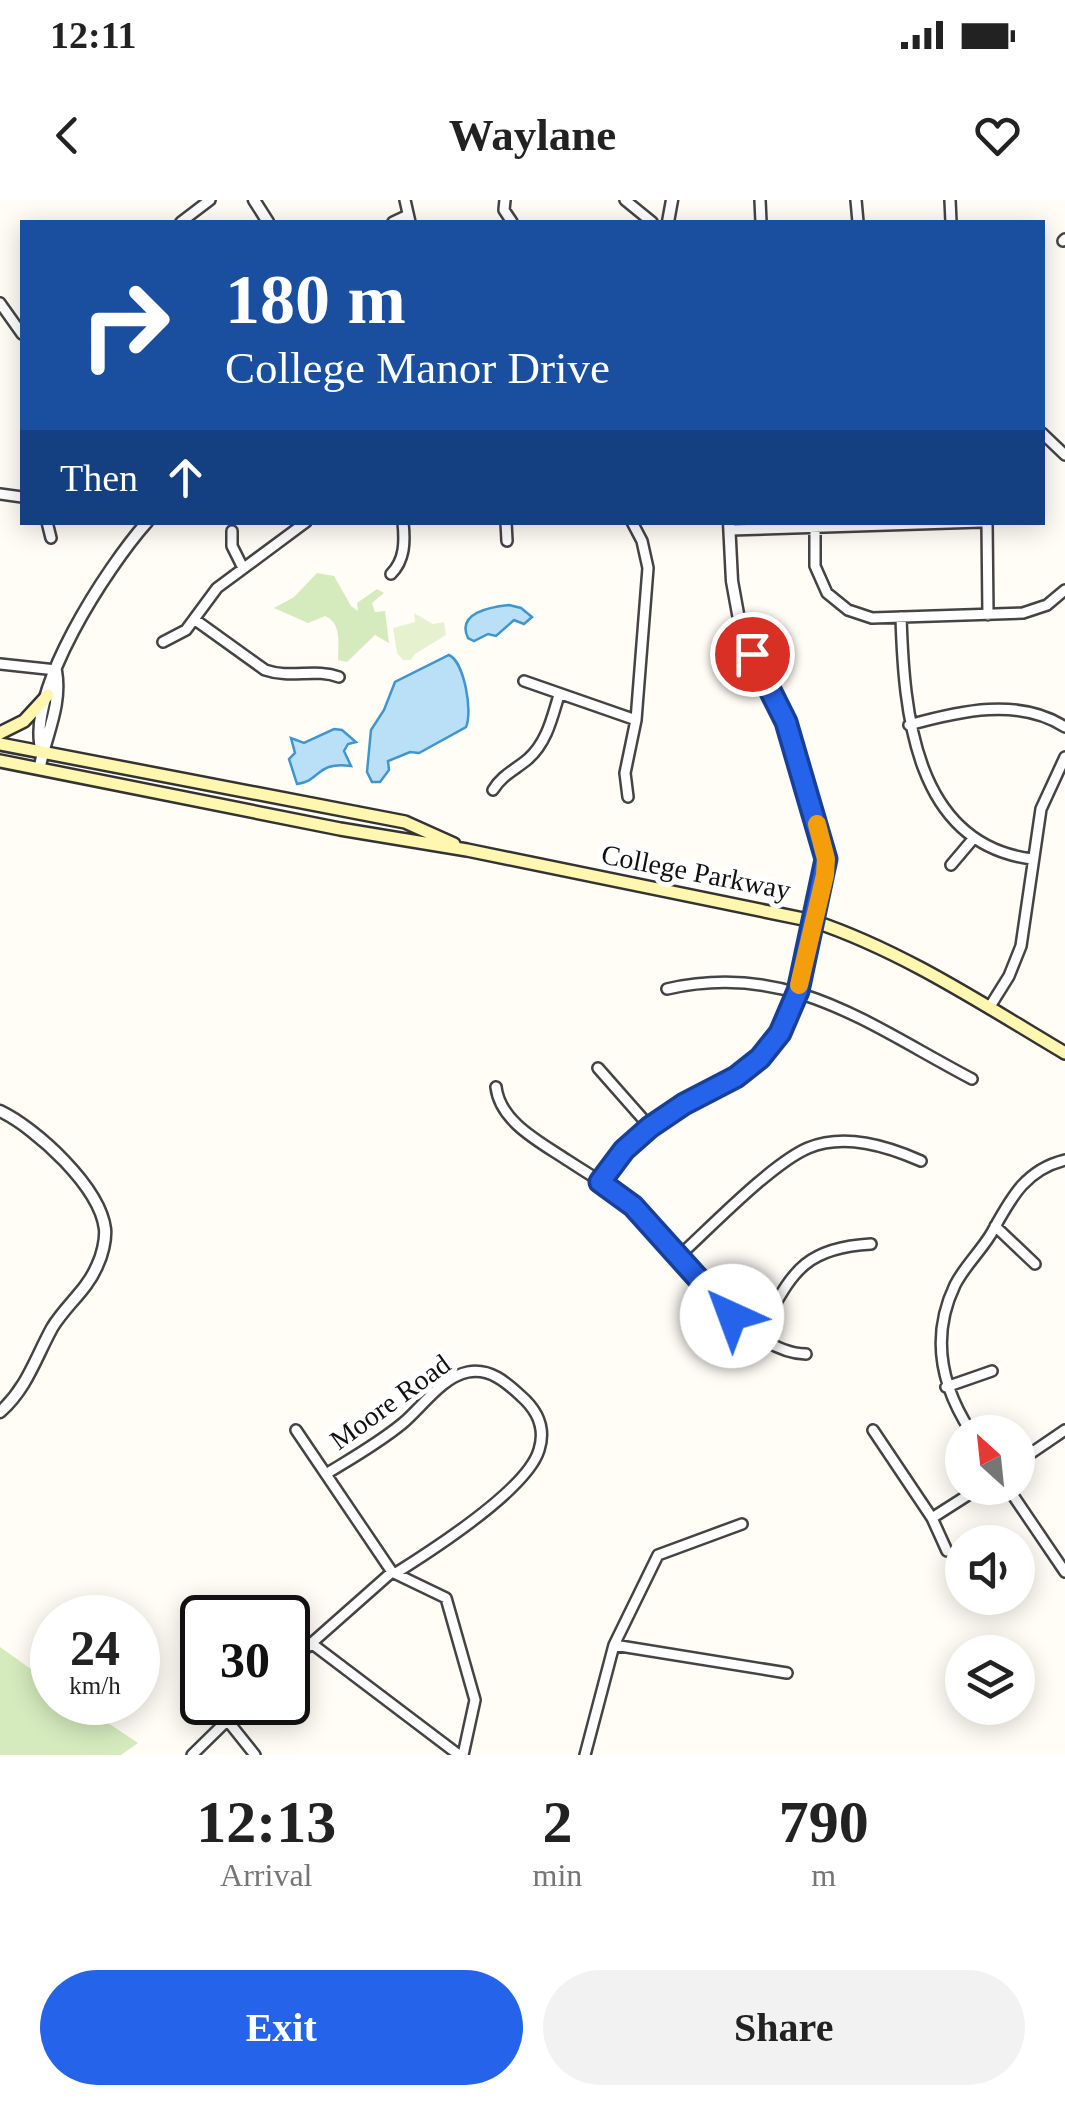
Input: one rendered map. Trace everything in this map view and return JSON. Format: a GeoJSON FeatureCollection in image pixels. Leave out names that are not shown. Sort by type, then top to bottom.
{"type":"FeatureCollection","features":[{"type":"Feature","properties":{"kind":"main road"},"geometry":{"type":"LineString","coordinates":[[0,733],[24,722],[48,694]]}},
{"type":"Feature","properties":{"kind":"main road","name":"College Parkway"},"geometry":{"type":"LineString","coordinates":[[0,744],[405,822],[467,850]]}},
{"type":"Feature","properties":{"kind":"main road","name":"College Parkway"},"geometry":{"type":"LineString","coordinates":[[0,761],[340,829],[467,850],[813,922],[860,938],[1065,1054]]}},
{"type":"Feature","properties":{"kind":"main road"},"geometry":{"type":"LineString","coordinates":[[296,801],[330,814],[340,829],[346,821],[360,818],[405,822]]}},
{"type":"Feature","properties":{"kind":"street"},"geometry":{"type":"LineString","coordinates":[[184,220],[210,200]]}},
{"type":"Feature","properties":{"kind":"street"},"geometry":{"type":"LineString","coordinates":[[405,200],[409,219]]}},
{"type":"Feature","properties":{"kind":"street"},"geometry":{"type":"LineString","coordinates":[[625,200],[650,220]]}},
{"type":"Feature","properties":{"kind":"street"},"geometry":{"type":"LineString","coordinates":[[0,303],[20,331]]}},
{"type":"Feature","properties":{"kind":"street"},"geometry":{"type":"LineString","coordinates":[[1045,436],[1065,455]]}},
{"type":"Feature","properties":{"kind":"street"},"geometry":{"type":"LineString","coordinates":[[48,525],[52,538]]}},
{"type":"Feature","properties":{"kind":"street"},"geometry":{"type":"LineString","coordinates":[[40,766],[39,740],[56,670],[84,613],[146,525]]}},
{"type":"Feature","properties":{"kind":"street"},"geometry":{"type":"LineString","coordinates":[[164,642],[186,630],[217,588],[302,525]]}},
{"type":"Feature","properties":{"kind":"street"},"geometry":{"type":"LineString","coordinates":[[391,574],[400,566],[404,552],[403,525]]}},
{"type":"Feature","properties":{"kind":"street"},"geometry":{"type":"LineString","coordinates":[[506,525],[507,541]]}},
{"type":"Feature","properties":{"kind":"street"},"geometry":{"type":"LineString","coordinates":[[628,797],[625,773],[636,720],[648,568],[634,525]]}},
{"type":"Feature","properties":{"kind":"street"},"geometry":{"type":"LineString","coordinates":[[600,1182],[624,1150],[650,1127],[736,1077],[760,1058],[780,1033],[798,991],[825,875],[824,846],[786,722],[752,654],[738,614],[732,582],[730,526],[815,525],[816,566],[827,593],[848,610],[872,618],[1023,614],[1047,605],[1065,590]]}},
{"type":"Feature","properties":{"kind":"street"},"geometry":{"type":"LineString","coordinates":[[984,525],[988,614]]}},
{"type":"Feature","properties":{"kind":"street"},"geometry":{"type":"LineString","coordinates":[[232,531],[232,546],[243,568]]}},
{"type":"Feature","properties":{"kind":"street"},"geometry":{"type":"LineString","coordinates":[[902,618],[909,725],[938,798],[972,839],[998,852],[1032,859]]}},
{"type":"Feature","properties":{"kind":"street"},"geometry":{"type":"LineString","coordinates":[[194,620],[266,670],[279,675],[328,673],[340,677]]}},
{"type":"Feature","properties":{"kind":"street"},"geometry":{"type":"LineString","coordinates":[[0,664],[56,670]]}},
{"type":"Feature","properties":{"kind":"street"},"geometry":{"type":"LineString","coordinates":[[42,752],[49,742],[59,686],[56,670]]}},
{"type":"Feature","properties":{"kind":"street"},"geometry":{"type":"LineString","coordinates":[[524,681],[636,720]]}},
{"type":"Feature","properties":{"kind":"street"},"geometry":{"type":"LineString","coordinates":[[493,790],[500,779],[529,758],[544,741],[558,694]]}},
{"type":"Feature","properties":{"kind":"street"},"geometry":{"type":"LineString","coordinates":[[909,725],[974,710],[1028,710],[1065,727]]}},
{"type":"Feature","properties":{"kind":"street"},"geometry":{"type":"LineString","coordinates":[[988,1008],[1009,976],[1021,946],[1041,808],[1065,757]]}},
{"type":"Feature","properties":{"kind":"street"},"geometry":{"type":"LineString","coordinates":[[951,865],[972,839]]}},
{"type":"Feature","properties":{"kind":"street"},"geometry":{"type":"LineString","coordinates":[[668,990],[736,981],[798,991],[972,1079]]}},
{"type":"Feature","properties":{"kind":"street"},"geometry":{"type":"LineString","coordinates":[[598,1068],[650,1127]]}},
{"type":"Feature","properties":{"kind":"street"},"geometry":{"type":"LineString","coordinates":[[496,1086],[498,1102],[522,1129],[633,1206],[732,1316],[784,1350],[806,1354]]}},
{"type":"Feature","properties":{"kind":"street"},"geometry":{"type":"LineString","coordinates":[[0,1111],[21,1121],[45,1142],[88,1190],[105,1229],[99,1262],[90,1281],[53,1327],[24,1386],[0,1412]]}},
{"type":"Feature","properties":{"kind":"street"},"geometry":{"type":"LineString","coordinates":[[678,1257],[762,1182],[810,1148],[852,1141],[896,1150],[920,1161]]}},
{"type":"Feature","properties":{"kind":"street"},"geometry":{"type":"LineString","coordinates":[[959,1415],[946,1387],[940,1357],[941,1324],[956,1284],[1018,1186],[1046,1166],[1065,1160]]}},
{"type":"Feature","properties":{"kind":"street"},"geometry":{"type":"LineString","coordinates":[[995,1226],[1035,1264]]}},
{"type":"Feature","properties":{"kind":"street"},"geometry":{"type":"LineString","coordinates":[[758,1334],[797,1269],[821,1252],[870,1244]]}},
{"type":"Feature","properties":{"kind":"street"},"geometry":{"type":"LineString","coordinates":[[946,1387],[992,1371]]}},
{"type":"Feature","properties":{"kind":"street","name":"Moore Road"},"geometry":{"type":"LineString","coordinates":[[311,1643],[394,1572],[461,1531],[531,1465],[540,1449],[542,1430],[531,1405],[494,1375],[467,1372],[450,1380],[380,1441],[326,1474]]}},
{"type":"Feature","properties":{"kind":"street"},"geometry":{"type":"LineString","coordinates":[[296,1430],[394,1572],[446,1598],[475,1700],[461,1755],[311,1643]]}},
{"type":"Feature","properties":{"kind":"street"},"geometry":{"type":"LineString","coordinates":[[873,1430],[932,1518],[945,1547]]}},
{"type":"Feature","properties":{"kind":"street"},"geometry":{"type":"LineString","coordinates":[[1035,1450],[1065,1430]]}},
{"type":"Feature","properties":{"kind":"street"},"geometry":{"type":"LineString","coordinates":[[932,1518],[952,1505]]}},
{"type":"Feature","properties":{"kind":"street"},"geometry":{"type":"LineString","coordinates":[[1020,1505],[1065,1572]]}},
{"type":"Feature","properties":{"kind":"street"},"geometry":{"type":"LineString","coordinates":[[585,1755],[614,1645],[658,1555],[742,1524]]}},
{"type":"Feature","properties":{"kind":"street"},"geometry":{"type":"LineString","coordinates":[[614,1645],[787,1674]]}},
{"type":"Feature","properties":{"kind":"street"},"geometry":{"type":"LineString","coordinates":[[192,1755],[222,1725]]}},
{"type":"Feature","properties":{"kind":"street"},"geometry":{"type":"LineString","coordinates":[[231,1725],[255,1755]]}},
{"type":"Feature","properties":{"kind":"green space"},"geometry":{"type":"Polygon","coordinates":[[[317,573],[334,576],[358,611],[357,603],[377,589],[384,593],[372,603],[375,612],[385,611],[389,643],[375,635],[347,662],[338,660],[338,635],[330,619],[325,616],[308,623],[274,608],[294,597],[317,573]]]}},
{"type":"Feature","properties":{"kind":"green space"},"geometry":{"type":"Polygon","coordinates":[[[414,613],[433,624],[444,622],[446,635],[411,660],[403,660],[397,653],[393,628],[415,622],[414,613]]]}},
{"type":"Feature","properties":{"kind":"green space"},"geometry":{"type":"Polygon","coordinates":[[[0,1647],[30,1668],[30,1725],[111,1725],[138,1743],[121,1755],[0,1755],[0,1647]]]}},
{"type":"Feature","properties":{"kind":"water"},"geometry":{"type":"Polygon","coordinates":[[[509,605],[532,617],[524,624],[514,620],[496,636],[488,634],[474,641],[468,638],[466,629],[471,617],[509,605]]]}},
{"type":"Feature","properties":{"kind":"water"},"geometry":{"type":"Polygon","coordinates":[[[449,655],[459,667],[466,688],[466,727],[419,753],[410,752],[388,761],[389,770],[380,782],[372,782],[367,772],[371,730],[395,682],[449,655]]]}},
{"type":"Feature","properties":{"kind":"water"},"geometry":{"type":"Polygon","coordinates":[[[334,729],[342,730],[356,742],[348,744],[344,751],[351,766],[331,766],[297,784],[289,759],[295,753],[291,738],[304,743],[334,729]]]}},
{"type":"Feature","properties":{"kind":"slow traffic"},"geometry":{"type":"LineString","coordinates":[[799,985],[825,875],[824,846],[817,824]]}},
{"type":"Feature","properties":{"kind":"route"},"geometry":{"type":"LineString","coordinates":[[732,1316],[633,1206],[600,1182],[624,1150],[650,1127],[736,1077],[760,1058],[780,1033],[798,991],[826,859],[786,722],[752,654]]}}]}
